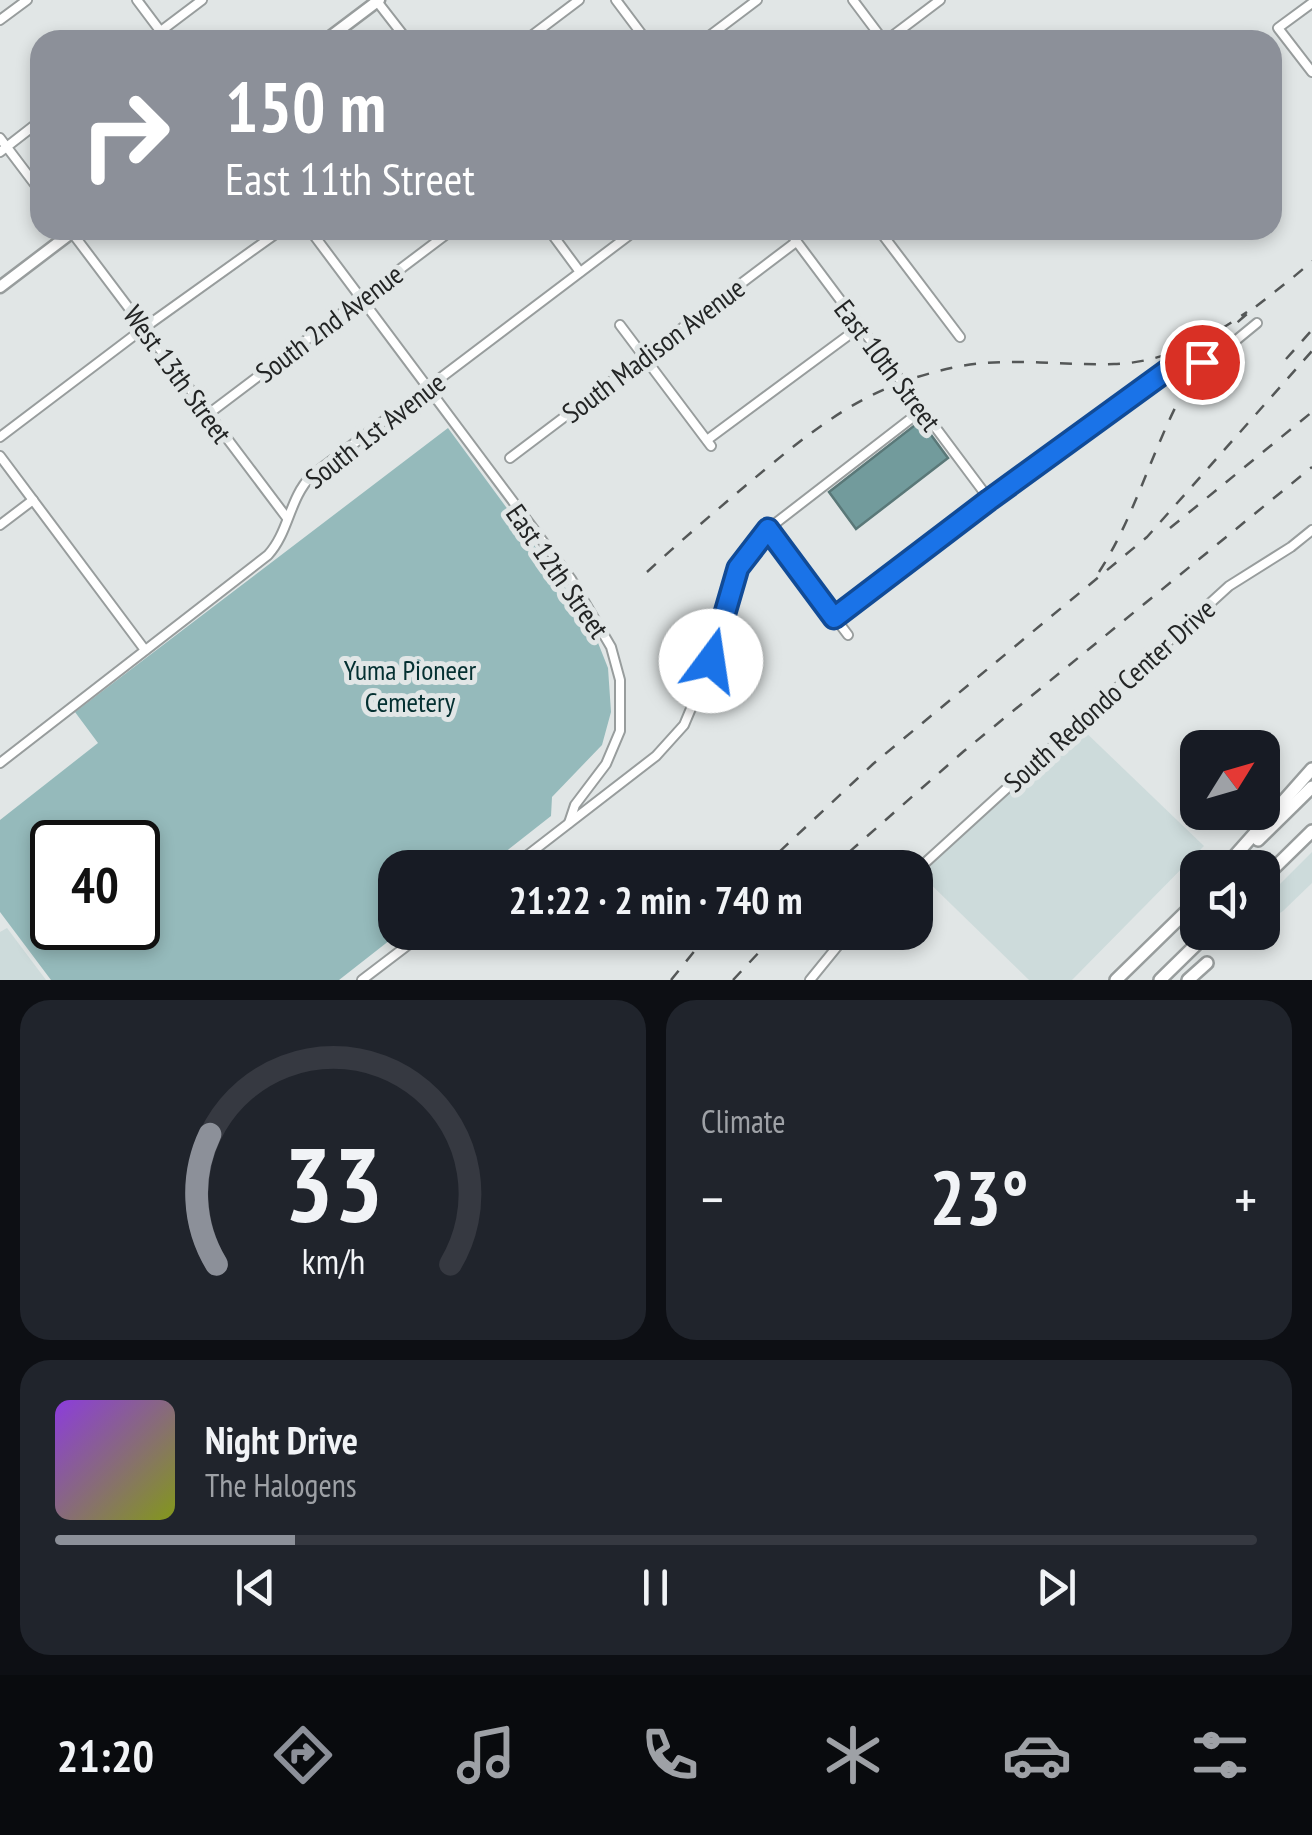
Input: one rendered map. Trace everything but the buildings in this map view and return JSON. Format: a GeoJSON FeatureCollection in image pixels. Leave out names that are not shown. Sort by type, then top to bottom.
{"type":"FeatureCollection","features":[{"type":"Feature","properties":{"kind":"highway"},"geometry":{"type":"LineString","coordinates":[[1242,850],[1312,769]]}},
{"type":"Feature","properties":{"kind":"highway"},"geometry":{"type":"LineString","coordinates":[[1246,850],[1312,787]]}},
{"type":"Feature","properties":{"kind":"highway"},"geometry":{"type":"LineString","coordinates":[[1280,862],[1312,831]]}},
{"type":"Feature","properties":{"kind":"highway"},"geometry":{"type":"LineString","coordinates":[[1116,980],[1180,917]]}},
{"type":"Feature","properties":{"kind":"highway"},"geometry":{"type":"LineString","coordinates":[[1160,980],[1190,950]]}},
{"type":"Feature","properties":{"kind":"highway"},"geometry":{"type":"LineString","coordinates":[[1188,980],[1207,962]]}},
{"type":"Feature","properties":{"kind":"main road"},"geometry":{"type":"LineString","coordinates":[[339,30],[378,1]]}},
{"type":"Feature","properties":{"kind":"main road"},"geometry":{"type":"LineString","coordinates":[[0,287],[60,240]]}},
{"type":"Feature","properties":{"kind":"street"},"geometry":{"type":"LineString","coordinates":[[0,20],[27,0]]}},
{"type":"Feature","properties":{"kind":"street"},"geometry":{"type":"LineString","coordinates":[[137,0],[159,30]]}},
{"type":"Feature","properties":{"kind":"street"},"geometry":{"type":"LineString","coordinates":[[161,30],[202,0]]}},
{"type":"Feature","properties":{"kind":"street"},"geometry":{"type":"LineString","coordinates":[[539,30],[579,0]]}},
{"type":"Feature","properties":{"kind":"street"},"geometry":{"type":"LineString","coordinates":[[616,0],[638,30]]}},
{"type":"Feature","properties":{"kind":"street"},"geometry":{"type":"LineString","coordinates":[[717,30],[757,0]]}},
{"type":"Feature","properties":{"kind":"street"},"geometry":{"type":"LineString","coordinates":[[854,0],[877,30]]}},
{"type":"Feature","properties":{"kind":"street"},"geometry":{"type":"LineString","coordinates":[[899,30],[940,0]]}},
{"type":"Feature","properties":{"kind":"street"},"geometry":{"type":"LineString","coordinates":[[378,1],[399,30]]}},
{"type":"Feature","properties":{"kind":"street"},"geometry":{"type":"LineString","coordinates":[[1280,30],[1312,2]]}},
{"type":"Feature","properties":{"kind":"street"},"geometry":{"type":"LineString","coordinates":[[1282,33],[1312,72]]}},
{"type":"Feature","properties":{"kind":"street"},"geometry":{"type":"LineString","coordinates":[[4,150],[30,129]]}},
{"type":"Feature","properties":{"kind":"street"},"geometry":{"type":"LineString","coordinates":[[0,138],[4,150],[30,180]]}},
{"type":"Feature","properties":{"kind":"street","name":"West 13th Street"},"geometry":{"type":"LineString","coordinates":[[79,240],[286,518]]}},
{"type":"Feature","properties":{"kind":"street"},"geometry":{"type":"LineString","coordinates":[[0,437],[267,240]]}},
{"type":"Feature","properties":{"kind":"street","name":"East 12th Street"},"geometry":{"type":"LineString","coordinates":[[318,240],[571,579],[611,647],[620,680],[620,731],[606,764],[574,805],[569,823]]}},
{"type":"Feature","properties":{"kind":"street","name":"South 2nd Avenue"},"geometry":{"type":"LineString","coordinates":[[207,415],[439,240]]}},
{"type":"Feature","properties":{"kind":"street"},"geometry":{"type":"LineString","coordinates":[[556,240],[580,272]]}},
{"type":"Feature","properties":{"kind":"street","name":"South 1st Avenue"},"geometry":{"type":"LineString","coordinates":[[0,762],[268,555],[281,537],[296,495],[311,476],[623,240]]}},
{"type":"Feature","properties":{"kind":"street"},"geometry":{"type":"LineString","coordinates":[[886,240],[960,338]]}},
{"type":"Feature","properties":{"kind":"street","name":"East 10th Street"},"geometry":{"type":"LineString","coordinates":[[796,242],[989,500]]}},
{"type":"Feature","properties":{"kind":"street","name":"South Madison Avenue"},"geometry":{"type":"LineString","coordinates":[[510,458],[796,242]]}},
{"type":"Feature","properties":{"kind":"street"},"geometry":{"type":"LineString","coordinates":[[834,618],[1172,367],[1212,360],[1257,323]]}},
{"type":"Feature","properties":{"kind":"street"},"geometry":{"type":"LineString","coordinates":[[620,325],[709,443],[860,326]]}},
{"type":"Feature","properties":{"kind":"street"},"geometry":{"type":"LineString","coordinates":[[534,850],[656,756],[684,725],[696,703],[738,568],[768,529],[922,410]]}},
{"type":"Feature","properties":{"kind":"street"},"geometry":{"type":"LineString","coordinates":[[0,456],[145,650]]}},
{"type":"Feature","properties":{"kind":"street"},"geometry":{"type":"LineString","coordinates":[[0,526],[33,500]]}},
{"type":"Feature","properties":{"kind":"street"},"geometry":{"type":"LineString","coordinates":[[768,529],[848,635]]}},
{"type":"Feature","properties":{"kind":"street","name":"South Redondo Center Drive"},"geometry":{"type":"LineString","coordinates":[[933,856],[1228,586],[1312,530]]}},
{"type":"Feature","properties":{"kind":"street"},"geometry":{"type":"LineString","coordinates":[[362,980],[401,950]]}},
{"type":"Feature","properties":{"kind":"street"},"geometry":{"type":"LineString","coordinates":[[810,980],[834,950]]}},
{"type":"Feature","properties":{"kind":"shaded area"},"geometry":{"type":"Polygon","coordinates":[[[915,425],[926,428],[948,458],[856,529],[829,492],[915,425]]]}},
{"type":"Feature","properties":{"kind":"shaded area"},"geometry":{"type":"Polygon","coordinates":[[[1077,724],[1180,823],[1180,830],[1187,830],[1204,846],[1200,850],[1180,850],[1180,870],[1072,980],[1029,980],[933,887],[933,856],[1077,724]]]}},
{"type":"Feature","properties":{"kind":"shaded area"},"geometry":{"type":"Polygon","coordinates":[[[1312,852],[1312,883],[1280,913],[1280,884],[1312,852]]]}},
{"type":"Feature","properties":{"kind":"shaded area"},"geometry":{"type":"Polygon","coordinates":[[[7,928],[46,980],[0,980],[0,932],[7,928]]]}},
{"type":"Feature","properties":{"kind":"green space","name":"Yuma Pioneer Cemetery"},"geometry":{"type":"Polygon","coordinates":[[[448,428],[589,620],[608,668],[611,712],[602,745],[552,797],[551,816],[508,850],[378,850],[378,949],[339,980],[51,980],[0,912],[0,820],[98,743],[75,712],[448,428]]]}},
{"type":"Feature","properties":{"kind":"railway"},"geometry":{"type":"LineString","coordinates":[[1099,572],[1127,520],[1175,409],[1204,359],[1241,319],[1312,261]]}},
{"type":"Feature","properties":{"kind":"railway"},"geometry":{"type":"LineString","coordinates":[[647,572],[791,448],[835,416],[880,391],[931,373],[980,363],[1132,363],[1201,340],[1247,312]]}},
{"type":"Feature","properties":{"kind":"railway"},"geometry":{"type":"LineString","coordinates":[[1286,359],[1312,330]]}},
{"type":"Feature","properties":{"kind":"railway"},"geometry":{"type":"LineString","coordinates":[[781,850],[873,764],[1147,537],[1312,351]]}},
{"type":"Feature","properties":{"kind":"railway"},"geometry":{"type":"LineString","coordinates":[[1170,528],[1312,412]]}},
{"type":"Feature","properties":{"kind":"railway"},"geometry":{"type":"LineString","coordinates":[[851,850],[964,751],[1312,467]]}},
{"type":"Feature","properties":{"kind":"railway"},"geometry":{"type":"LineString","coordinates":[[671,980],[695,950]]}},
{"type":"Feature","properties":{"kind":"railway"},"geometry":{"type":"LineString","coordinates":[[733,980],[761,950]]}},
{"type":"Feature","properties":{"kind":"route"},"geometry":{"type":"LineString","coordinates":[[711,661],[730,586],[738,568],[768,529],[834,618],[1172,367],[1202,362]]}}]}
